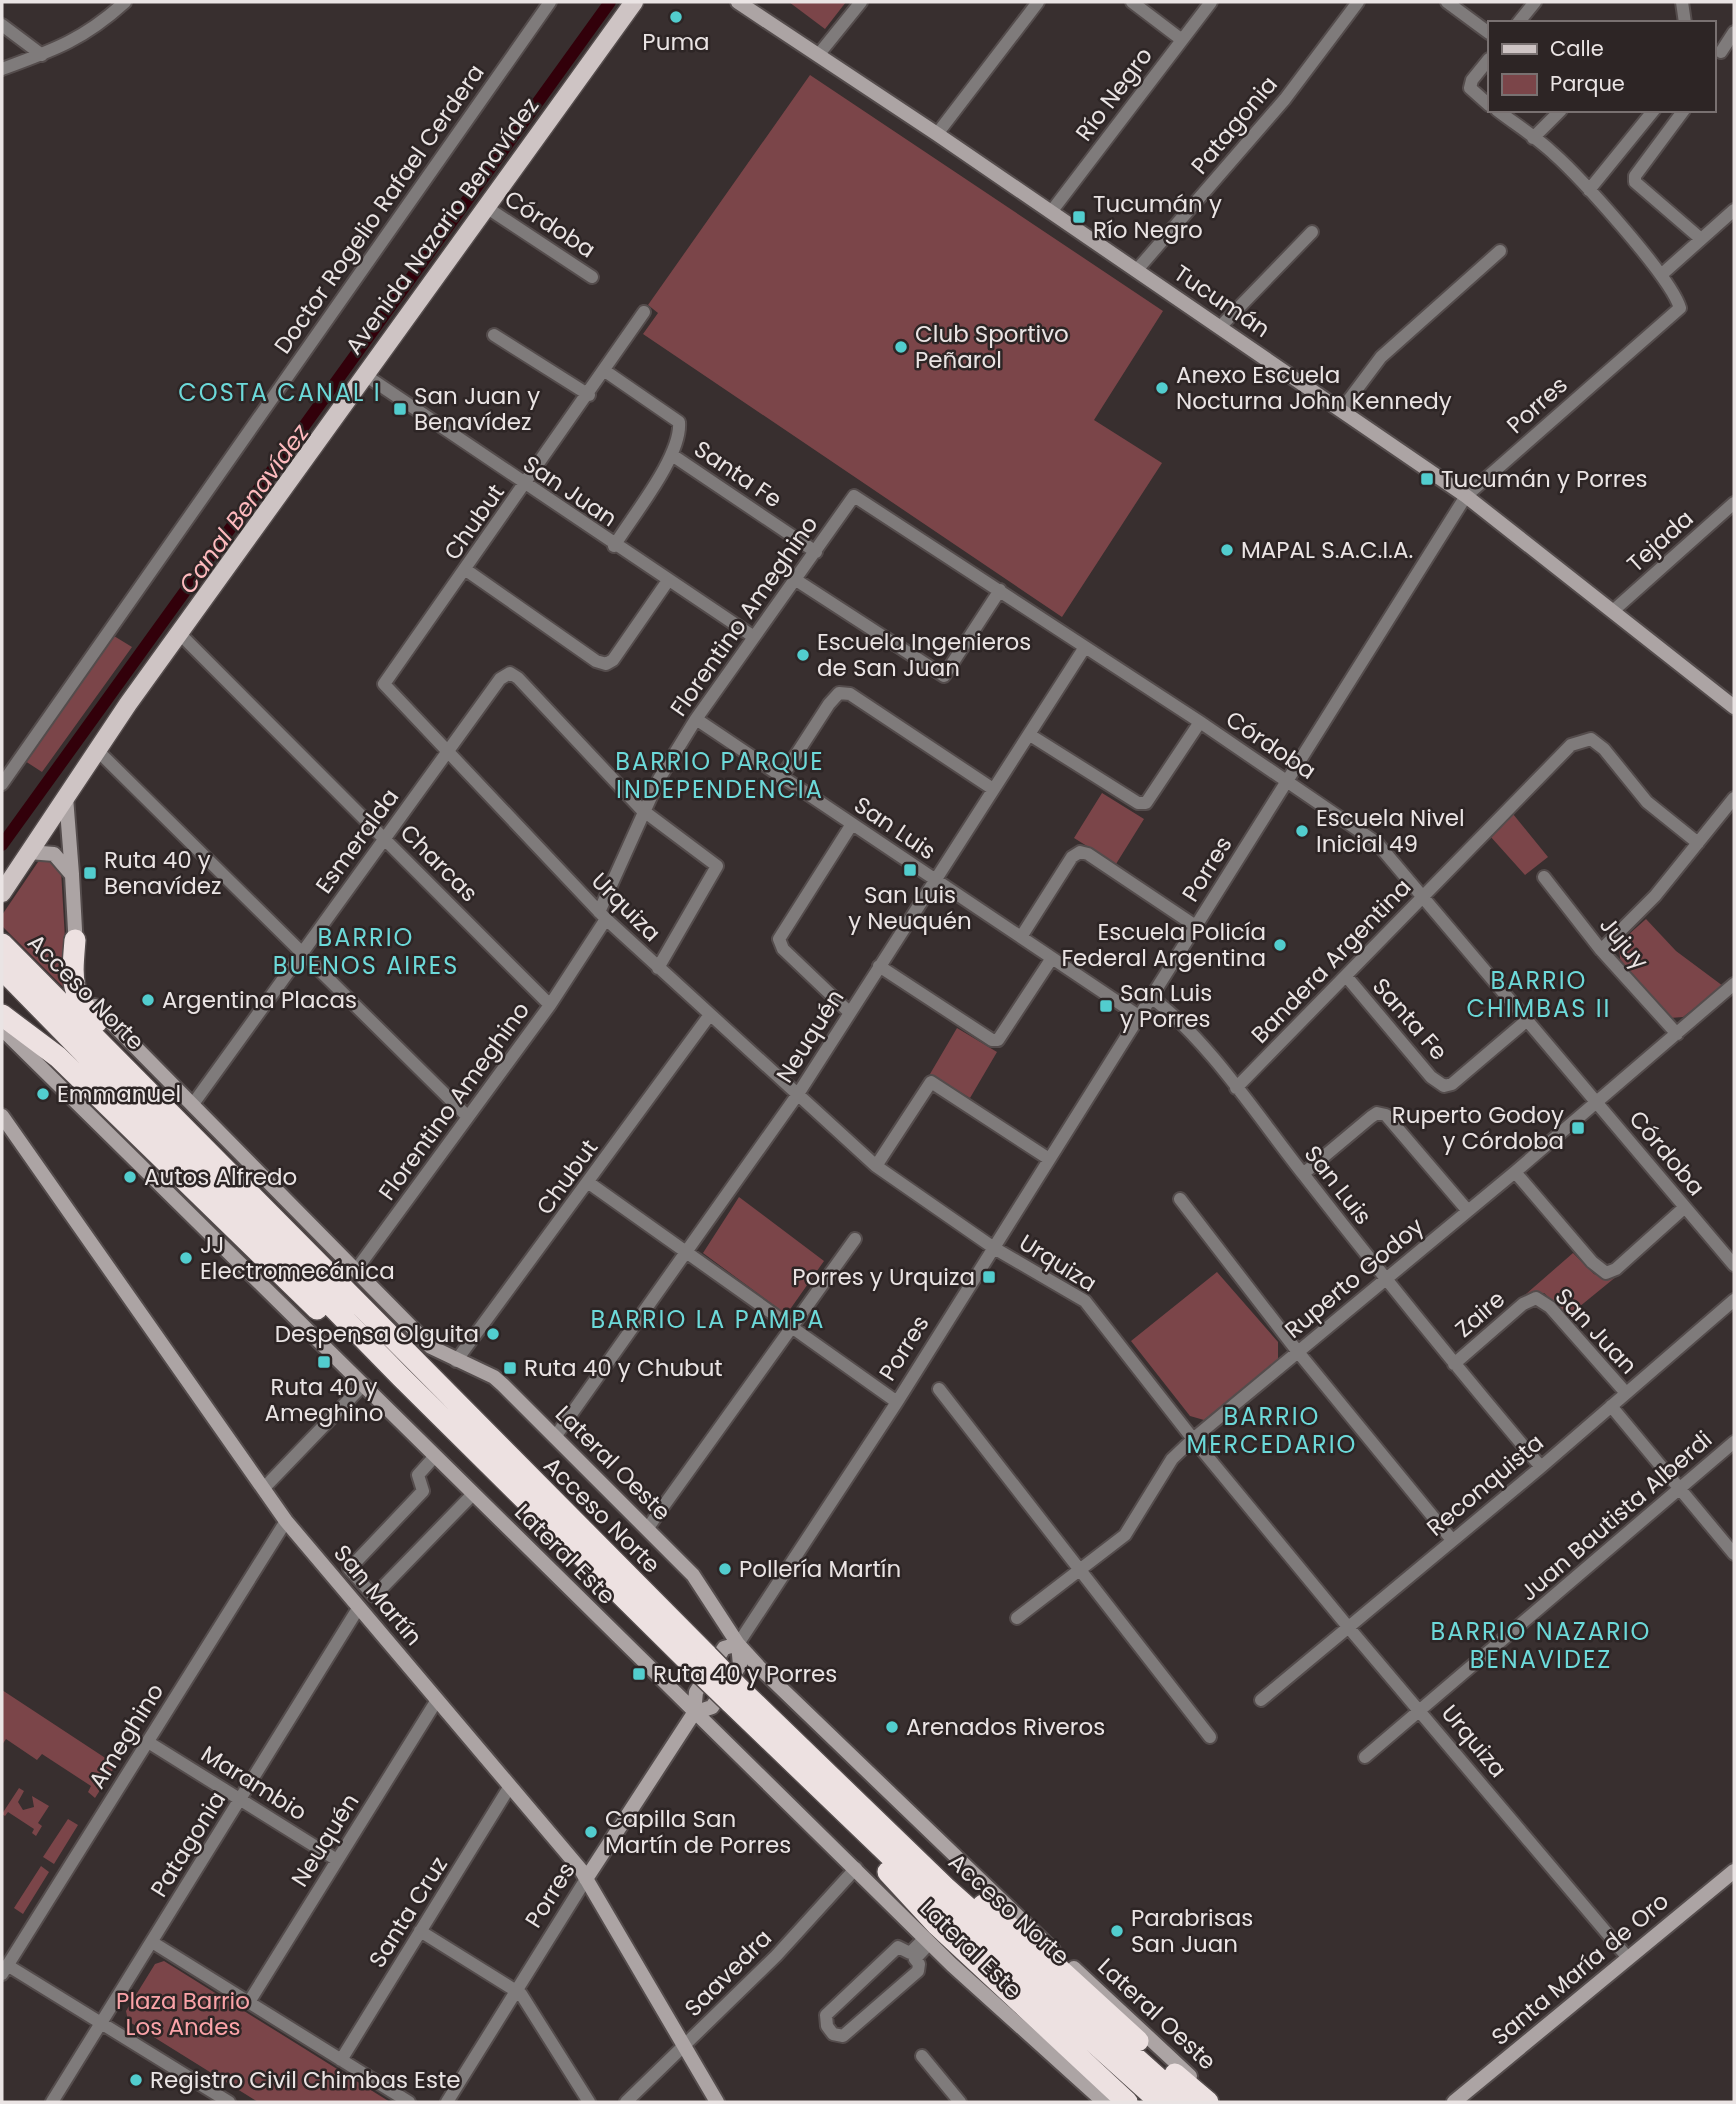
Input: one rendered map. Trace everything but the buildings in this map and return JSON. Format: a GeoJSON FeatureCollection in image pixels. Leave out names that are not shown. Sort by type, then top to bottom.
{"type":"FeatureCollection","features":[{"type":"Feature","properties":{"kind":"highway"},"geometry":{"type":"LineString","coordinates":[[75,940],[72,979],[80,1005],[346,1274],[459,1409]]}},
{"type":"Feature","properties":{"kind":"highway","name":"Acceso Norte"},"geometry":{"type":"LineString","coordinates":[[2,944],[459,1409],[702,1663]]}},
{"type":"Feature","properties":{"kind":"highway","name":"Acceso Norte"},"geometry":{"type":"LineString","coordinates":[[2,969],[401,1377],[735,1695],[846,1790],[945,1887],[1185,2102]]}},
{"type":"Feature","properties":{"kind":"highway"},"geometry":{"type":"LineString","coordinates":[[2,1015],[58,1058],[286,1282],[401,1377]]}},
{"type":"Feature","properties":{"kind":"highway","name":"Acceso Norte"},"geometry":{"type":"LineString","coordinates":[[735,1695],[791,1763],[987,1948],[1160,2102]]}},
{"type":"Feature","properties":{"kind":"highway"},"geometry":{"type":"LineString","coordinates":[[791,1763],[937,1925],[1126,2102]]}},
{"type":"Feature","properties":{"kind":"highway"},"geometry":{"type":"LineString","coordinates":[[846,1790],[1045,1956],[1208,2102]]}},
{"type":"Feature","properties":{"kind":"main road","name":"Avenida Nazario Benavídez"},"geometry":{"type":"LineString","coordinates":[[2,892],[179,633],[634,2]]}},
{"type":"Feature","properties":{"kind":"street"},"geometry":{"type":"LineString","coordinates":[[2,69],[65,46],[97,28],[125,2]]}},
{"type":"Feature","properties":{"kind":"street","name":"Doctor Rogelio Rafael Cerdera"},"geometry":{"type":"LineString","coordinates":[[2,784],[550,2]]}},
{"type":"Feature","properties":{"kind":"street","name":"Tucumán"},"geometry":{"type":"LineString","coordinates":[[738,2],[937,134],[1466,496],[1734,707]]}},
{"type":"Feature","properties":{"kind":"street"},"geometry":{"type":"LineString","coordinates":[[819,54],[861,2]]}},
{"type":"Feature","properties":{"kind":"street"},"geometry":{"type":"LineString","coordinates":[[937,134],[1038,2]]}},
{"type":"Feature","properties":{"kind":"street"},"geometry":{"type":"LineString","coordinates":[[1132,2],[1182,40]]}},
{"type":"Feature","properties":{"kind":"street","name":"Río Negro"},"geometry":{"type":"LineString","coordinates":[[1051,212],[1211,2]]}},
{"type":"Feature","properties":{"kind":"street","name":"Patagonia"},"geometry":{"type":"LineString","coordinates":[[1136,271],[1285,99],[1358,2]]}},
{"type":"Feature","properties":{"kind":"street"},"geometry":{"type":"LineString","coordinates":[[1447,2],[1488,32]]}},
{"type":"Feature","properties":{"kind":"street"},"geometry":{"type":"LineString","coordinates":[[1520,21],[1535,2]]}},
{"type":"Feature","properties":{"kind":"street"},"geometry":{"type":"LineString","coordinates":[[1682,2],[1685,21]]}},
{"type":"Feature","properties":{"kind":"street"},"geometry":{"type":"LineString","coordinates":[[2,26],[42,55]]}},
{"type":"Feature","properties":{"kind":"street"},"geometry":{"type":"LineString","coordinates":[[1721,52],[1734,32]]}},
{"type":"Feature","properties":{"kind":"street"},"geometry":{"type":"LineString","coordinates":[[1488,60],[1472,80],[1470,88],[1488,104]]}},
{"type":"Feature","properties":{"kind":"street"},"geometry":{"type":"LineString","coordinates":[[1500,112],[1554,153],[1661,275],[1734,210]]}},
{"type":"Feature","properties":{"kind":"street"},"geometry":{"type":"LineString","coordinates":[[1533,138],[1559,112]]}},
{"type":"Feature","properties":{"kind":"street"},"geometry":{"type":"LineString","coordinates":[[1589,190],[1652,112]]}},
{"type":"Feature","properties":{"kind":"street"},"geometry":{"type":"LineString","coordinates":[[1683,112],[1635,176],[1635,182],[1701,239]]}},
{"type":"Feature","properties":{"kind":"street","name":"Córdoba"},"geometry":{"type":"LineString","coordinates":[[486,207],[592,277]]}},
{"type":"Feature","properties":{"kind":"street"},"geometry":{"type":"LineString","coordinates":[[1220,327],[1312,232]]}},
{"type":"Feature","properties":{"kind":"street"},"geometry":{"type":"LineString","coordinates":[[1342,409],[1381,357],[1500,251]]}},
{"type":"Feature","properties":{"kind":"street","name":"Porres"},"geometry":{"type":"LineString","coordinates":[[694,1713],[712,1707],[740,1665],[738,1644],[897,1402],[1289,782],[1466,496],[1680,308],[1677,298],[1661,275]]}},
{"type":"Feature","properties":{"kind":"street","name":"Chubut"},"geometry":{"type":"LineString","coordinates":[[384,684],[589,395],[644,312]]}},
{"type":"Feature","properties":{"kind":"street"},"geometry":{"type":"LineString","coordinates":[[494,335],[589,395]]}},
{"type":"Feature","properties":{"kind":"street","name":"Santa Fe"},"geometry":{"type":"LineString","coordinates":[[605,371],[679,422],[680,435],[671,455],[816,552]]}},
{"type":"Feature","properties":{"kind":"street","name":"San Juan"},"geometry":{"type":"LineString","coordinates":[[365,375],[667,582],[754,637]]}},
{"type":"Feature","properties":{"kind":"street"},"geometry":{"type":"LineString","coordinates":[[614,546],[671,455]]}},
{"type":"Feature","properties":{"kind":"street","name":"Córdoba"},"geometry":{"type":"LineString","coordinates":[[854,496],[1200,722],[1377,843],[1734,1265]]}},
{"type":"Feature","properties":{"kind":"street","name":"Florentino Ameghino"},"geometry":{"type":"LineString","coordinates":[[356,1270],[550,1005],[602,915],[659,779],[696,719],[854,496]]}},
{"type":"Feature","properties":{"kind":"street","name":"Tejada"},"geometry":{"type":"LineString","coordinates":[[1614,610],[1734,503]]}},
{"type":"Feature","properties":{"kind":"street"},"geometry":{"type":"LineString","coordinates":[[466,570],[596,661],[606,664],[613,660],[667,582]]}},
{"type":"Feature","properties":{"kind":"street"},"geometry":{"type":"LineString","coordinates":[[796,580],[944,676],[1000,590]]}},
{"type":"Feature","properties":{"kind":"street","name":"Charcas"},"geometry":{"type":"LineString","coordinates":[[179,633],[550,1005]]}},
{"type":"Feature","properties":{"kind":"street","name":"Neuquén"},"geometry":{"type":"LineString","coordinates":[[555,1437],[798,1094],[1085,647]]}},
{"type":"Feature","properties":{"kind":"street","name":"Esmeralda"},"geometry":{"type":"LineString","coordinates":[[193,1104],[500,679],[510,673],[518,678],[645,811]]}},
{"type":"Feature","properties":{"kind":"street","name":"Urquiza"},"geometry":{"type":"LineString","coordinates":[[384,684],[602,915],[709,1016],[876,1166],[994,1248],[1086,1301],[1349,1629],[1628,1958]]}},
{"type":"Feature","properties":{"kind":"street"},"geometry":{"type":"LineString","coordinates":[[781,778],[829,704],[839,694],[850,694],[993,789]]}},
{"type":"Feature","properties":{"kind":"street","name":"San Luis"},"geometry":{"type":"LineString","coordinates":[[696,719],[1140,1017]]}},
{"type":"Feature","properties":{"kind":"street"},"geometry":{"type":"LineString","coordinates":[[1030,735],[1138,803],[1146,803],[1200,722]]}},
{"type":"Feature","properties":{"kind":"street","name":"Bandera Argentina"},"geometry":{"type":"LineString","coordinates":[[1236,1088],[1571,745],[1591,739],[1604,749],[1647,802],[1698,843]]}},
{"type":"Feature","properties":{"kind":"street"},"geometry":{"type":"LineString","coordinates":[[97,750],[468,1117]]}},
{"type":"Feature","properties":{"kind":"street","name":"Lateral Oeste"},"geometry":{"type":"LineString","coordinates":[[66,797],[75,940],[85,994],[431,1347],[498,1380],[699,1582],[738,1644],[915,1820],[1219,2102]]}},
{"type":"Feature","properties":{"kind":"street"},"geometry":{"type":"LineString","coordinates":[[1601,950],[1655,896],[1734,798]]}},
{"type":"Feature","properties":{"kind":"street"},"geometry":{"type":"LineString","coordinates":[[645,811],[717,866],[657,968]]}},
{"type":"Feature","properties":{"kind":"street"},"geometry":{"type":"LineString","coordinates":[[849,1012],[783,949],[779,939],[852,824]]}},
{"type":"Feature","properties":{"kind":"street"},"geometry":{"type":"LineString","coordinates":[[29,852],[54,854],[72,876]]}},
{"type":"Feature","properties":{"kind":"street"},"geometry":{"type":"LineString","coordinates":[[1021,937],[1072,857],[1080,852],[1088,854],[1197,927]]}},
{"type":"Feature","properties":{"kind":"street","name":"Jujuy"},"geometry":{"type":"LineString","coordinates":[[1544,877],[1601,950],[1677,1034]]}},
{"type":"Feature","properties":{"kind":"street"},"geometry":{"type":"LineString","coordinates":[[879,965],[998,1040],[1052,958]]}},
{"type":"Feature","properties":{"kind":"street","name":"Santa Fe"},"geometry":{"type":"LineString","coordinates":[[1346,976],[1431,1077],[1444,1086],[1452,1084],[1526,1021]]}},
{"type":"Feature","properties":{"kind":"street","name":"Ruperto Godoy"},"geometry":{"type":"LineString","coordinates":[[1017,1618],[1125,1535],[1172,1459],[1194,1439],[1597,1103],[1734,984]]}},
{"type":"Feature","properties":{"kind":"street","name":"San Luis"},"geometry":{"type":"LineString","coordinates":[[1152,998],[1169,1010],[1236,1088],[1454,1364],[1541,1467]]}},
{"type":"Feature","properties":{"kind":"street","name":"Chubut"},"geometry":{"type":"LineString","coordinates":[[456,1361],[709,1016]]}},
{"type":"Feature","properties":{"kind":"street","name":"Lateral Este"},"geometry":{"type":"LineString","coordinates":[[2,1029],[927,1940],[1104,2102]]}},
{"type":"Feature","properties":{"kind":"street"},"geometry":{"type":"LineString","coordinates":[[876,1166],[931,1082],[1049,1159]]}},
{"type":"Feature","properties":{"kind":"street"},"geometry":{"type":"LineString","coordinates":[[1303,1174],[1370,1117],[1377,1113],[1386,1115],[1468,1211]]}},
{"type":"Feature","properties":{"kind":"street","name":"San Martín"},"geometry":{"type":"LineString","coordinates":[[2,1116],[286,1521],[586,1879],[717,2102]]}},
{"type":"Feature","properties":{"kind":"street"},"geometry":{"type":"LineString","coordinates":[[1515,1172],[1592,1262],[1606,1273],[1616,1269],[1685,1207]]}},
{"type":"Feature","properties":{"kind":"street"},"geometry":{"type":"LineString","coordinates":[[589,1183],[897,1402]]}},
{"type":"Feature","properties":{"kind":"street"},"geometry":{"type":"LineString","coordinates":[[1180,1199],[1298,1352],[1452,1540]]}},
{"type":"Feature","properties":{"kind":"street"},"geometry":{"type":"LineString","coordinates":[[647,1529],[855,1239]]}},
{"type":"Feature","properties":{"kind":"street","name":"San Juan"},"geometry":{"type":"LineString","coordinates":[[1536,1298],[1550,1307],[1626,1393]]}},
{"type":"Feature","properties":{"kind":"street","name":"Zaire"},"geometry":{"type":"LineString","coordinates":[[1454,1364],[1523,1304],[1536,1298]]}},
{"type":"Feature","properties":{"kind":"street","name":"Reconquista"},"geometry":{"type":"LineString","coordinates":[[1261,1700],[1541,1467],[1734,1300]]}},
{"type":"Feature","properties":{"kind":"street"},"geometry":{"type":"LineString","coordinates":[[263,1489],[364,1384]]}},
{"type":"Feature","properties":{"kind":"street"},"geometry":{"type":"LineString","coordinates":[[940,1389],[1210,1737]]}},
{"type":"Feature","properties":{"kind":"street","name":"San Juan"},"geometry":{"type":"LineString","coordinates":[[1611,1406],[1734,1554]]}},
{"type":"Feature","properties":{"kind":"street","name":"Juan Bautista Alberdi"},"geometry":{"type":"LineString","coordinates":[[1365,1757],[1734,1442]]}},
{"type":"Feature","properties":{"kind":"street"},"geometry":{"type":"LineString","coordinates":[[435,1456],[418,1475],[423,1491],[349,1569],[374,1597],[473,1494]]}},
{"type":"Feature","properties":{"kind":"street","name":"Ameghino"},"geometry":{"type":"LineString","coordinates":[[5,1969],[286,1521]]}},
{"type":"Feature","properties":{"kind":"street","name":"Patagonia"},"geometry":{"type":"LineString","coordinates":[[52,2102],[359,1607]]}},
{"type":"Feature","properties":{"kind":"street","name":"Porres"},"geometry":{"type":"LineString","coordinates":[[447,2102],[586,1879],[694,1713],[696,1692],[724,1648],[738,1644]]}},
{"type":"Feature","properties":{"kind":"street","name":"Neuquén"},"geometry":{"type":"LineString","coordinates":[[249,2002],[437,1700]]}},
{"type":"Feature","properties":{"kind":"street","name":"Marambio"},"geometry":{"type":"LineString","coordinates":[[148,1742],[337,1860]]}},
{"type":"Feature","properties":{"kind":"street","name":"Santa Cruz"},"geometry":{"type":"LineString","coordinates":[[341,2060],[510,1786]]}},
{"type":"Feature","properties":{"kind":"street","name":"Saavedra"},"geometry":{"type":"LineString","coordinates":[[625,2102],[684,2048],[776,1956],[856,1868]]}},
{"type":"Feature","properties":{"kind":"street","name":"Santa María de Oro"},"geometry":{"type":"LineString","coordinates":[[1454,2102],[1734,1871]]}},
{"type":"Feature","properties":{"kind":"street"},"geometry":{"type":"LineString","coordinates":[[420,1931],[516,1991],[589,2102]]}},
{"type":"Feature","properties":{"kind":"street"},"geometry":{"type":"LineString","coordinates":[[927,1940],[915,1959],[919,1964],[918,1971],[843,2036],[832,2034],[827,2026],[826,2015],[898,1947],[910,1953],[927,1940]]}},
{"type":"Feature","properties":{"kind":"street"},"geometry":{"type":"LineString","coordinates":[[152,1942],[409,2102]]}},
{"type":"Feature","properties":{"kind":"street"},"geometry":{"type":"LineString","coordinates":[[5,1969],[229,2102]]}},
{"type":"Feature","properties":{"kind":"street"},"geometry":{"type":"LineString","coordinates":[[922,2056],[960,2102]]}},
{"type":"Feature","properties":{"kind":"green space"},"geometry":{"type":"Polygon","coordinates":[[[789,2],[846,2],[825,29],[789,2]]]}},
{"type":"Feature","properties":{"kind":"green space","name":"Club Sportivo Peñarol"},"geometry":{"type":"Polygon","coordinates":[[[810,75],[1163,311],[1094,420],[1162,463],[1062,617],[643,334],[658,313],[648,305],[810,75]]]}},
{"type":"Feature","properties":{"kind":"green space"},"geometry":{"type":"Polygon","coordinates":[[[114,636],[132,647],[42,772],[25,761],[114,636]]]}},
{"type":"Feature","properties":{"kind":"green space"},"geometry":{"type":"Polygon","coordinates":[[[1102,793],[1144,819],[1116,864],[1074,838],[1102,793]]]}},
{"type":"Feature","properties":{"kind":"green space"},"geometry":{"type":"Polygon","coordinates":[[[1513,814],[1548,857],[1525,875],[1490,836],[1513,814]]]}},
{"type":"Feature","properties":{"kind":"green space"},"geometry":{"type":"Polygon","coordinates":[[[40,859],[50,859],[61,870],[66,956],[73,997],[2,926],[2,915],[40,859]]]}},
{"type":"Feature","properties":{"kind":"green space","name":"BARRIO CHIMBAS II"},"geometry":{"type":"Polygon","coordinates":[[[1646,919],[1676,951],[1723,986],[1683,1017],[1670,1018],[1620,959],[1619,943],[1646,919]]]}},
{"type":"Feature","properties":{"kind":"green space"},"geometry":{"type":"Polygon","coordinates":[[[957,1028],[997,1052],[970,1098],[930,1074],[957,1028]]]}},
{"type":"Feature","properties":{"kind":"green space"},"geometry":{"type":"Polygon","coordinates":[[[739,1197],[824,1261],[791,1308],[783,1312],[703,1253],[739,1197]]]}},
{"type":"Feature","properties":{"kind":"green space"},"geometry":{"type":"Polygon","coordinates":[[[1573,1253],[1594,1274],[1602,1277],[1617,1276],[1568,1316],[1544,1293],[1526,1294],[1573,1253]]]}},
{"type":"Feature","properties":{"kind":"green space"},"geometry":{"type":"Polygon","coordinates":[[[1217,1272],[1278,1342],[1278,1360],[1204,1420],[1190,1416],[1131,1341],[1217,1272]]]}},
{"type":"Feature","properties":{"kind":"green space"},"geometry":{"type":"Polygon","coordinates":[[[2,1690],[116,1765],[95,1798],[88,1792],[91,1786],[42,1754],[37,1760],[6,1739],[2,1745],[2,1690]]]}},
{"type":"Feature","properties":{"kind":"green space"},"geometry":{"type":"Polygon","coordinates":[[[19,1788],[24,1791],[18,1802],[23,1810],[34,1807],[32,1796],[49,1806],[38,1823],[42,1826],[36,1836],[32,1833],[34,1829],[8,1812],[5,1816],[2,1814],[19,1788]]]}},
{"type":"Feature","properties":{"kind":"green space"},"geometry":{"type":"Polygon","coordinates":[[[68,1819],[78,1825],[54,1864],[43,1857],[68,1819]]]}},
{"type":"Feature","properties":{"kind":"green space"},"geometry":{"type":"Polygon","coordinates":[[[41,1866],[49,1872],[23,1914],[14,1908],[41,1866]]]}},
{"type":"Feature","properties":{"kind":"green space","name":"Plaza Barrio Los Andes"},"geometry":{"type":"Polygon","coordinates":[[[164,1961],[390,2102],[258,2102],[128,2021],[126,2011],[155,1964],[164,1961]]]}},
{"type":"Feature","properties":{"kind":"waterway","name":"Canal Benavídez"},"geometry":{"type":"LineString","coordinates":[[2,845],[610,2]]}},
{"type":"Feature","properties":{"kind":"place","name":"Puma"},"geometry":{"type":"Point","coordinates":[676,17]}},
{"type":"Feature","properties":{"kind":"place","name":"Tucumán y Río Negro"},"geometry":{"type":"Point","coordinates":[1079,217]}},
{"type":"Feature","properties":{"kind":"place","name":"Club Sportivo Peñarol"},"geometry":{"type":"Point","coordinates":[901,347]}},
{"type":"Feature","properties":{"kind":"place","name":"Anexo Escuela Nocturna John Kennedy"},"geometry":{"type":"Point","coordinates":[1162,388]}},
{"type":"Feature","properties":{"kind":"place","name":"San Juan y Benavídez"},"geometry":{"type":"Point","coordinates":[400,409]}},
{"type":"Feature","properties":{"kind":"place","name":"Tucumán y Porres"},"geometry":{"type":"Point","coordinates":[1427,479]}},
{"type":"Feature","properties":{"kind":"place","name":"MAPAL S.A.C.I.A."},"geometry":{"type":"Point","coordinates":[1227,550]}},
{"type":"Feature","properties":{"kind":"place","name":"Escuela Ingenieros de San Juan"},"geometry":{"type":"Point","coordinates":[803,655]}},
{"type":"Feature","properties":{"kind":"place","name":"Escuela Nivel Inicial 49"},"geometry":{"type":"Point","coordinates":[1302,831]}},
{"type":"Feature","properties":{"kind":"place","name":"San Luis y Neuquén"},"geometry":{"type":"Point","coordinates":[910,870]}},
{"type":"Feature","properties":{"kind":"place","name":"Ruta 40 y Benavídez"},"geometry":{"type":"Point","coordinates":[90,873]}},
{"type":"Feature","properties":{"kind":"place","name":"Escuela Policía Federal Argentina"},"geometry":{"type":"Point","coordinates":[1280,945]}},
{"type":"Feature","properties":{"kind":"place","name":"Argentina Placas"},"geometry":{"type":"Point","coordinates":[148,1000]}},
{"type":"Feature","properties":{"kind":"place","name":"San Luis y Porres"},"geometry":{"type":"Point","coordinates":[1106,1006]}},
{"type":"Feature","properties":{"kind":"place","name":"Emmanuel"},"geometry":{"type":"Point","coordinates":[43,1094]}},
{"type":"Feature","properties":{"kind":"place","name":"Ruperto Godoy y Córdoba"},"geometry":{"type":"Point","coordinates":[1578,1128]}},
{"type":"Feature","properties":{"kind":"place","name":"Autos Alfredo"},"geometry":{"type":"Point","coordinates":[130,1177]}},
{"type":"Feature","properties":{"kind":"place","name":"JJ Electromecánica"},"geometry":{"type":"Point","coordinates":[186,1258]}},
{"type":"Feature","properties":{"kind":"place","name":"Porres y Urquiza"},"geometry":{"type":"Point","coordinates":[989,1277]}},
{"type":"Feature","properties":{"kind":"place","name":"Despensa Olguita"},"geometry":{"type":"Point","coordinates":[493,1334]}},
{"type":"Feature","properties":{"kind":"place","name":"Ruta 40 y Ameghino"},"geometry":{"type":"Point","coordinates":[324,1362]}},
{"type":"Feature","properties":{"kind":"place","name":"Ruta 40 y Chubut"},"geometry":{"type":"Point","coordinates":[510,1368]}},
{"type":"Feature","properties":{"kind":"place","name":"Pollería Martín"},"geometry":{"type":"Point","coordinates":[725,1569]}},
{"type":"Feature","properties":{"kind":"place","name":"Ruta 40 y Porres"},"geometry":{"type":"Point","coordinates":[639,1674]}},
{"type":"Feature","properties":{"kind":"place","name":"Arenados Riveros"},"geometry":{"type":"Point","coordinates":[892,1727]}},
{"type":"Feature","properties":{"kind":"place","name":"Capilla San Martín de Porres"},"geometry":{"type":"Point","coordinates":[591,1832]}},
{"type":"Feature","properties":{"kind":"place","name":"Parabrisas San Juan"},"geometry":{"type":"Point","coordinates":[1117,1931]}},
{"type":"Feature","properties":{"kind":"place","name":"Registro Civil Chimbas Este"},"geometry":{"type":"Point","coordinates":[136,2080]}},
{"type":"Feature","properties":{"kind":"district","name":"COSTA CANAL I"},"geometry":{"type":"Point","coordinates":[280,393]}},
{"type":"Feature","properties":{"kind":"district","name":"BARRIO PARQUE INDEPENDENCIA"},"geometry":{"type":"Point","coordinates":[720,776]}},
{"type":"Feature","properties":{"kind":"district","name":"BARRIO BUENOS AIRES"},"geometry":{"type":"Point","coordinates":[366,952]}},
{"type":"Feature","properties":{"kind":"district","name":"BARRIO CHIMBAS II"},"geometry":{"type":"Point","coordinates":[1539,995]}},
{"type":"Feature","properties":{"kind":"district","name":"BARRIO LA PAMPA"},"geometry":{"type":"Point","coordinates":[708,1320]}},
{"type":"Feature","properties":{"kind":"district","name":"BARRIO MERCEDARIO"},"geometry":{"type":"Point","coordinates":[1272,1431]}},
{"type":"Feature","properties":{"kind":"district","name":"BARRIO NAZARIO BENAVIDEZ"},"geometry":{"type":"Point","coordinates":[1541,1646]}}]}
